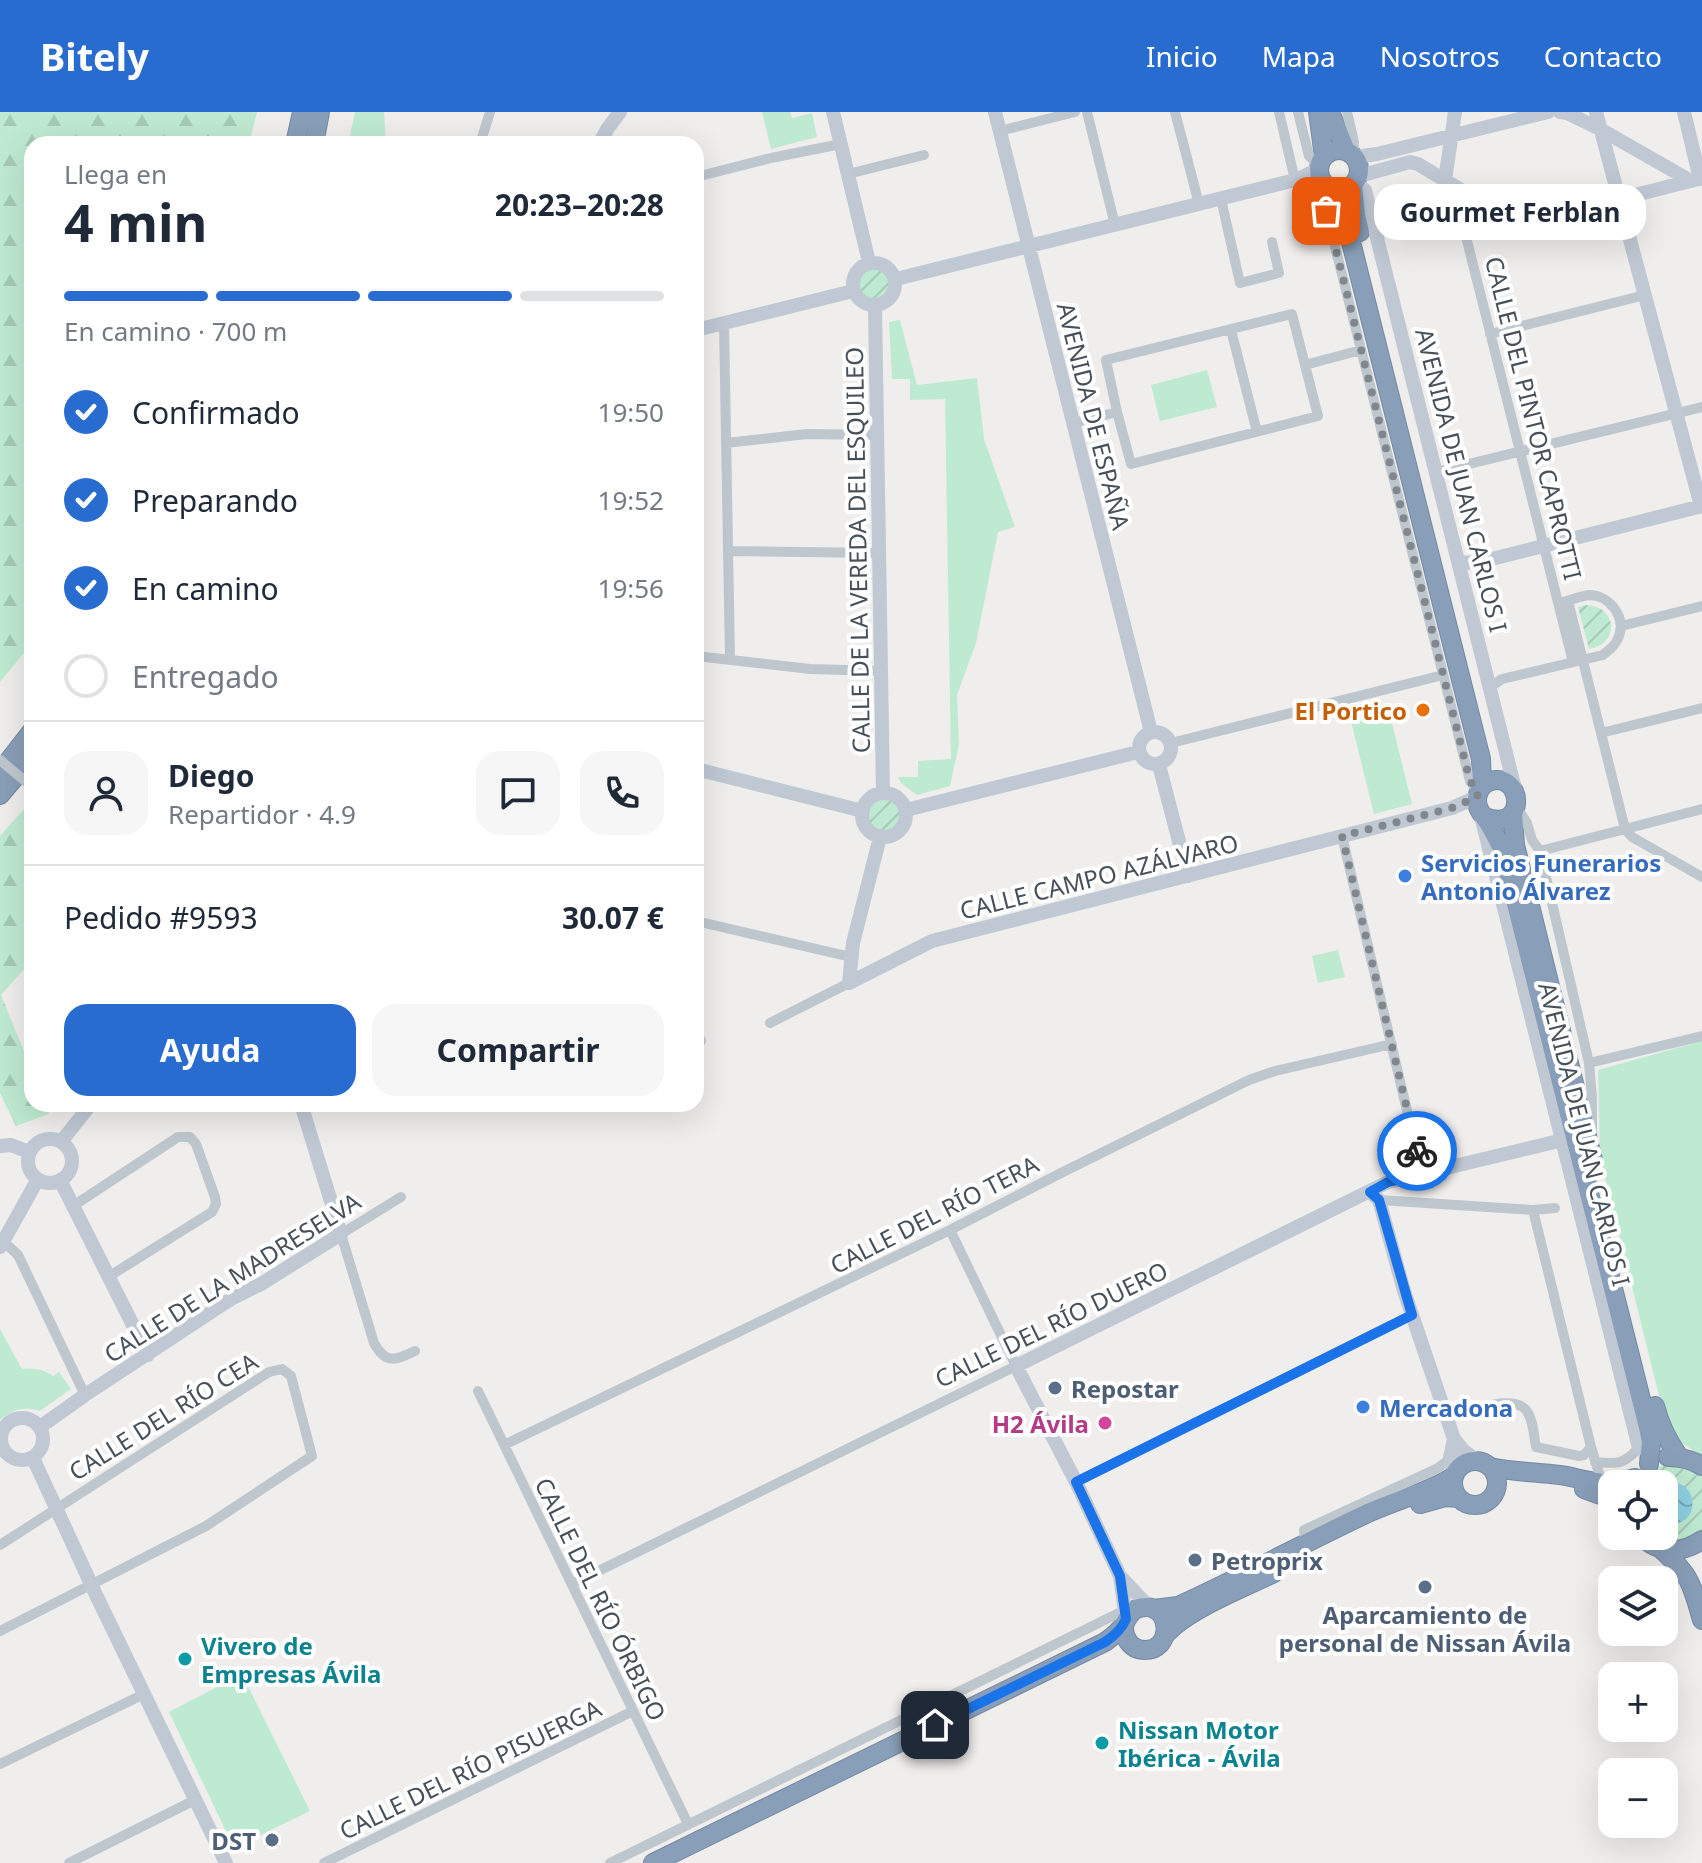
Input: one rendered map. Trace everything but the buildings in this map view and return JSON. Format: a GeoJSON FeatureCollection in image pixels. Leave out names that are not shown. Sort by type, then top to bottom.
{"type":"FeatureCollection","features":[{"type":"Feature","properties":{"kind":"highway"},"geometry":{"type":"LineString","coordinates":[[297,136],[302,112]]}},
{"type":"Feature","properties":{"kind":"highway"},"geometry":{"type":"LineString","coordinates":[[316,136],[320,112]]}},
{"type":"Feature","properties":{"kind":"highway","name":"AVENIDA DE JUAN CARLOS I"},"geometry":{"type":"LineString","coordinates":[[1318,112],[1322,174],[1345,218],[1349,233],[1481,759],[1480,802],[1502,848],[1648,1427],[1651,1442],[1640,1468]]}},
{"type":"Feature","properties":{"kind":"highway"},"geometry":{"type":"LineString","coordinates":[[1330,112],[1359,166],[1356,182],[1342,191],[1322,174],[1331,152],[1338,150],[1352,155]]}},
{"type":"Feature","properties":{"kind":"highway","name":"AVENIDA DE JUAN CARLOS I"},"geometry":{"type":"LineString","coordinates":[[1356,182],[1356,215],[1489,741],[1512,798],[1515,845],[1660,1425],[1679,1457]]}},
{"type":"Feature","properties":{"kind":"highway"},"geometry":{"type":"LineString","coordinates":[[0,772],[24,741]]}},
{"type":"Feature","properties":{"kind":"highway"},"geometry":{"type":"LineString","coordinates":[[0,795],[24,766]]}},
{"type":"Feature","properties":{"kind":"highway"},"geometry":{"type":"LineString","coordinates":[[1491,781],[1512,798],[1505,819],[1495,821],[1480,802],[1491,781]]}},
{"type":"Feature","properties":{"kind":"highway"},"geometry":{"type":"LineString","coordinates":[[653,1863],[1105,1642],[1136,1613],[1178,1606],[1368,1513],[1442,1485],[1453,1469],[1468,1463],[1472,1455]]}},
{"type":"Feature","properties":{"kind":"highway"},"geometry":{"type":"LineString","coordinates":[[1472,1455],[1517,1473],[1576,1477],[1598,1487]]}},
{"type":"Feature","properties":{"kind":"highway"},"geometry":{"type":"LineString","coordinates":[[1472,1455],[1494,1472],[1496,1484],[1493,1496]]}},
{"type":"Feature","properties":{"kind":"highway"},"geometry":{"type":"LineString","coordinates":[[1640,1468],[1664,1458],[1679,1457],[1702,1466]]}},
{"type":"Feature","properties":{"kind":"highway"},"geometry":{"type":"LineString","coordinates":[[1453,1469],[1453,1484],[1459,1498]]}},
{"type":"Feature","properties":{"kind":"highway"},"geometry":{"type":"LineString","coordinates":[[680,1863],[1110,1652],[1155,1648],[1179,1622],[1198,1611],[1412,1507],[1445,1497],[1459,1498],[1474,1505],[1486,1502],[1505,1488],[1537,1483],[1598,1490]]}},
{"type":"Feature","properties":{"kind":"highway"},"geometry":{"type":"LineString","coordinates":[[1671,1550],[1693,1547],[1702,1540]]}},
{"type":"Feature","properties":{"kind":"highway"},"geometry":{"type":"LineString","coordinates":[[1662,1550],[1688,1577],[1702,1620]]}},
{"type":"Feature","properties":{"kind":"highway"},"geometry":{"type":"LineString","coordinates":[[1136,1613],[1164,1620],[1166,1634]]}},
{"type":"Feature","properties":{"kind":"highway"},"geometry":{"type":"LineString","coordinates":[[1135,1648],[1125,1638],[1136,1613]]}},
{"type":"Feature","properties":{"kind":"street"},"geometry":{"type":"LineString","coordinates":[[482,136],[490,112]]}},
{"type":"Feature","properties":{"kind":"street"},"geometry":{"type":"LineString","coordinates":[[604,136],[620,112]]}},
{"type":"Feature","properties":{"kind":"street"},"geometry":{"type":"LineString","coordinates":[[833,112],[869,262]]}},
{"type":"Feature","properties":{"kind":"street","name":"AVENIDA DE ESPAÑA"},"geometry":{"type":"LineString","coordinates":[[995,112],[1151,732]]}},
{"type":"Feature","properties":{"kind":"street"},"geometry":{"type":"LineString","coordinates":[[1000,131],[1075,112]]}},
{"type":"Feature","properties":{"kind":"street"},"geometry":{"type":"LineString","coordinates":[[1087,112],[1115,225]]}},
{"type":"Feature","properties":{"kind":"street"},"geometry":{"type":"LineString","coordinates":[[1175,112],[1199,204]]}},
{"type":"Feature","properties":{"kind":"street"},"geometry":{"type":"LineString","coordinates":[[1279,112],[1295,180]]}},
{"type":"Feature","properties":{"kind":"street","name":"AVENIDA DE JUAN CARLOS I"},"geometry":{"type":"LineString","coordinates":[[1298,112],[1309,156],[1322,174],[1326,211],[1470,781],[1480,802],[1640,1468]]}},
{"type":"Feature","properties":{"kind":"street"},"geometry":{"type":"LineString","coordinates":[[1347,112],[1354,142],[1352,155],[1377,154],[1548,112]]}},
{"type":"Feature","properties":{"kind":"street","name":"CALLE DEL PINTOR CAPROTTI"},"geometry":{"type":"LineString","coordinates":[[1455,112],[1449,183],[1543,546],[1563,602],[1601,733],[1625,829]]}},
{"type":"Feature","properties":{"kind":"street"},"geometry":{"type":"LineString","coordinates":[[1560,112],[1698,179]]}},
{"type":"Feature","properties":{"kind":"street"},"geometry":{"type":"LineString","coordinates":[[1458,562],[1476,563],[1702,506],[1596,112]]}},
{"type":"Feature","properties":{"kind":"street"},"geometry":{"type":"LineString","coordinates":[[1684,112],[1698,179]]}},
{"type":"Feature","properties":{"kind":"street"},"geometry":{"type":"LineString","coordinates":[[704,175],[841,144]]}},
{"type":"Feature","properties":{"kind":"street"},"geometry":{"type":"LineString","coordinates":[[848,174],[924,155]]}},
{"type":"Feature","properties":{"kind":"street"},"geometry":{"type":"LineString","coordinates":[[1356,182],[1410,162],[1509,219],[1533,221],[1698,179]]}},
{"type":"Feature","properties":{"kind":"street"},"geometry":{"type":"LineString","coordinates":[[896,279],[1322,174]]}},
{"type":"Feature","properties":{"kind":"street","name":"AVENIDA DE JUAN CARLOS I"},"geometry":{"type":"LineString","coordinates":[[1356,182],[1365,190],[1458,562],[1493,681],[1512,798]]}},
{"type":"Feature","properties":{"kind":"street"},"geometry":{"type":"LineString","coordinates":[[1221,199],[1240,283],[1279,273],[1272,242]]}},
{"type":"Feature","properties":{"kind":"street"},"geometry":{"type":"LineString","coordinates":[[869,262],[881,263],[891,269],[896,279],[895,292],[887,302],[875,306],[858,299],[853,291],[853,279],[859,268],[869,262]]}},
{"type":"Feature","properties":{"kind":"street"},"geometry":{"type":"LineString","coordinates":[[704,328],[853,291]]}},
{"type":"Feature","properties":{"kind":"street"},"geometry":{"type":"LineString","coordinates":[[1490,334],[1645,295]]}},
{"type":"Feature","properties":{"kind":"street","name":"CALLE DE LA VEREDA DEL ESQUILEO"},"geometry":{"type":"LineString","coordinates":[[875,306],[883,793]]}},
{"type":"Feature","properties":{"kind":"street"},"geometry":{"type":"LineString","coordinates":[[1292,314],[1305,365],[1318,416],[1131,464],[1106,360],[1292,314]]}},
{"type":"Feature","properties":{"kind":"street"},"geometry":{"type":"LineString","coordinates":[[724,323],[730,660]]}},
{"type":"Feature","properties":{"kind":"street"},"geometry":{"type":"LineString","coordinates":[[1231,330],[1257,432]]}},
{"type":"Feature","properties":{"kind":"street"},"geometry":{"type":"LineString","coordinates":[[1305,365],[1361,350]]}},
{"type":"Feature","properties":{"kind":"street"},"geometry":{"type":"LineString","coordinates":[[1436,472],[1702,407]]}},
{"type":"Feature","properties":{"kind":"street"},"geometry":{"type":"LineString","coordinates":[[1073,423],[1117,412]]}},
{"type":"Feature","properties":{"kind":"street"},"geometry":{"type":"LineString","coordinates":[[726,443],[807,434],[877,435]]}},
{"type":"Feature","properties":{"kind":"street"},"geometry":{"type":"LineString","coordinates":[[728,551],[879,553]]}},
{"type":"Feature","properties":{"kind":"street"},"geometry":{"type":"LineString","coordinates":[[1493,681],[1603,655],[1612,648],[1619,638],[1621,626],[1617,611],[1606,599],[1590,595],[1563,602]]}},
{"type":"Feature","properties":{"kind":"street"},"geometry":{"type":"LineString","coordinates":[[1621,626],[1702,606]]}},
{"type":"Feature","properties":{"kind":"street"},"geometry":{"type":"LineString","coordinates":[[704,657],[810,669],[881,671]]}},
{"type":"Feature","properties":{"kind":"street"},"geometry":{"type":"LineString","coordinates":[[1171,743],[1443,675]]}},
{"type":"Feature","properties":{"kind":"street"},"geometry":{"type":"LineString","coordinates":[[1601,733],[1702,708]]}},
{"type":"Feature","properties":{"kind":"street"},"geometry":{"type":"LineString","coordinates":[[1151,732],[1163,733],[1171,743],[1170,757],[1159,765],[1146,763],[1138,752],[1140,739],[1151,732]]}},
{"type":"Feature","properties":{"kind":"street"},"geometry":{"type":"LineString","coordinates":[[906,810],[1138,752]]}},
{"type":"Feature","properties":{"kind":"street"},"geometry":{"type":"LineString","coordinates":[[0,760],[24,780]]}},
{"type":"Feature","properties":{"kind":"street"},"geometry":{"type":"LineString","coordinates":[[1159,765],[1188,876]]}},
{"type":"Feature","properties":{"kind":"street"},"geometry":{"type":"LineString","coordinates":[[704,771],[863,811]]}},
{"type":"Feature","properties":{"kind":"street"},"geometry":{"type":"LineString","coordinates":[[883,793],[893,795],[906,810],[906,821],[900,831],[891,837],[880,837],[869,832],[863,822],[867,802],[883,793]]}},
{"type":"Feature","properties":{"kind":"street"},"geometry":{"type":"LineString","coordinates":[[1512,798],[1540,851],[1589,1063],[1592,1152]]}},
{"type":"Feature","properties":{"kind":"street","name":"CALLE CAMPO AZÁLVARO"},"geometry":{"type":"LineString","coordinates":[[770,1023],[932,941],[1480,802]]}},
{"type":"Feature","properties":{"kind":"street"},"geometry":{"type":"LineString","coordinates":[[1540,851],[1702,809]]}},
{"type":"Feature","properties":{"kind":"street"},"geometry":{"type":"LineString","coordinates":[[1625,829],[1632,837],[1702,877]]}},
{"type":"Feature","properties":{"kind":"street"},"geometry":{"type":"LineString","coordinates":[[1342,836],[1422,1174]]}},
{"type":"Feature","properties":{"kind":"street"},"geometry":{"type":"LineString","coordinates":[[849,983],[851,957],[880,837]]}},
{"type":"Feature","properties":{"kind":"street"},"geometry":{"type":"LineString","coordinates":[[704,923],[851,957]]}},
{"type":"Feature","properties":{"kind":"street"},"geometry":{"type":"LineString","coordinates":[[1589,1063],[1702,1036]]}},
{"type":"Feature","properties":{"kind":"street","name":"CALLE DEL RÍO TERA"},"geometry":{"type":"LineString","coordinates":[[504,1445],[950,1230],[1249,1080],[1392,1044]]}},
{"type":"Feature","properties":{"kind":"street"},"geometry":{"type":"LineString","coordinates":[[61,1142],[85,1112]]}},
{"type":"Feature","properties":{"kind":"street"},"geometry":{"type":"LineString","coordinates":[[303,1112],[374,1343],[379,1353],[397,1360],[415,1351]]}},
{"type":"Feature","properties":{"kind":"street"},"geometry":{"type":"LineString","coordinates":[[73,1206],[178,1137],[190,1137],[196,1144],[215,1197],[212,1212],[108,1277]]}},
{"type":"Feature","properties":{"kind":"street"},"geometry":{"type":"LineString","coordinates":[[43,1140],[61,1142],[70,1152],[69,1171],[60,1180],[45,1182],[38,1179],[28,1165],[32,1147],[43,1140]]}},
{"type":"Feature","properties":{"kind":"street","name":"CALLE DEL RÍO DUERO"},"geometry":{"type":"LineString","coordinates":[[572,1584],[1016,1366],[1374,1196],[1388,1182],[1563,1140]]}},
{"type":"Feature","properties":{"kind":"street"},"geometry":{"type":"LineString","coordinates":[[0,1146],[11,1145],[29,1152]]}},
{"type":"Feature","properties":{"kind":"street"},"geometry":{"type":"LineString","coordinates":[[2,1245],[38,1179]]}},
{"type":"Feature","properties":{"kind":"street"},"geometry":{"type":"LineString","coordinates":[[60,1180],[148,1355]]}},
{"type":"Feature","properties":{"kind":"street"},"geometry":{"type":"LineString","coordinates":[[1453,1469],[1472,1455],[1446,1418],[1374,1196],[1533,1210],[1555,1208]]}},
{"type":"Feature","properties":{"kind":"street","name":"CALLE DE LA MADRESELVA"},"geometry":{"type":"LineString","coordinates":[[40,1427],[231,1299],[261,1284],[401,1197]]}},
{"type":"Feature","properties":{"kind":"street"},"geometry":{"type":"LineString","coordinates":[[1533,1210],[1598,1470]]}},
{"type":"Feature","properties":{"kind":"street"},"geometry":{"type":"LineString","coordinates":[[950,1230],[1076,1482],[1136,1613]]}},
{"type":"Feature","properties":{"kind":"street","name":"CALLE DE LA MADRESELVA"},"geometry":{"type":"LineString","coordinates":[[2,1245],[18,1255],[85,1395]]}},
{"type":"Feature","properties":{"kind":"street"},"geometry":{"type":"LineString","coordinates":[[1076,1482],[1412,1315]]}},
{"type":"Feature","properties":{"kind":"street","name":"CALLE DEL RÍO CEA"},"geometry":{"type":"LineString","coordinates":[[0,1545],[269,1372],[282,1369],[291,1376],[312,1456],[206,1526],[0,1631]]}},
{"type":"Feature","properties":{"kind":"street","name":"CALLE DEL RÍO ÓRBIGO"},"geometry":{"type":"LineString","coordinates":[[478,1391],[688,1824]]}},
{"type":"Feature","properties":{"kind":"street"},"geometry":{"type":"LineString","coordinates":[[1446,1418],[1487,1405],[1522,1406],[1528,1411],[1536,1447],[1579,1456],[1591,1447]]}},
{"type":"Feature","properties":{"kind":"street"},"geometry":{"type":"LineString","coordinates":[[28,1419],[40,1427],[44,1441],[33,1458],[19,1461],[1,1450],[2,1433],[8,1423],[28,1419]]}},
{"type":"Feature","properties":{"kind":"street","name":"CALLE DEL RÍO CEA"},"geometry":{"type":"LineString","coordinates":[[33,1458],[226,1863]]}},
{"type":"Feature","properties":{"kind":"street"},"geometry":{"type":"LineString","coordinates":[[1595,1462],[1615,1464],[1627,1460],[1640,1468]]}},
{"type":"Feature","properties":{"kind":"street"},"geometry":{"type":"LineString","coordinates":[[1120,1576],[1136,1613]]}},
{"type":"Feature","properties":{"kind":"street"},"geometry":{"type":"LineString","coordinates":[[610,1863],[1136,1613]]}},
{"type":"Feature","properties":{"kind":"street"},"geometry":{"type":"LineString","coordinates":[[0,1764],[144,1694]]}},
{"type":"Feature","properties":{"kind":"street","name":"CALLE DEL RÍO PISUERGA"},"geometry":{"type":"LineString","coordinates":[[324,1863],[633,1711]]}},
{"type":"Feature","properties":{"kind":"street"},"geometry":{"type":"LineString","coordinates":[[69,1863],[195,1800]]}},
{"type":"Feature","properties":{"kind":"green space"},"geometry":{"type":"Polygon","coordinates":[[[0,112],[257,112],[251,136],[24,136],[24,653],[0,682],[0,112]]]}},
{"type":"Feature","properties":{"kind":"green space"},"geometry":{"type":"Polygon","coordinates":[[[355,112],[384,112],[386,136],[350,136],[355,112]]]}},
{"type":"Feature","properties":{"kind":"green space"},"geometry":{"type":"Polygon","coordinates":[[[762,112],[790,112],[792,118],[812,113],[817,137],[771,149],[762,112]]]}},
{"type":"Feature","properties":{"kind":"green space"},"geometry":{"type":"Polygon","coordinates":[[[874,267],[886,272],[891,284],[886,296],[874,301],[862,296],[857,284],[862,272],[874,267]]]}},
{"type":"Feature","properties":{"kind":"green space"},"geometry":{"type":"Polygon","coordinates":[[[900,320],[917,385],[977,378],[984,439],[1015,527],[998,532],[976,643],[957,695],[959,744],[950,786],[917,795],[898,777],[918,777],[918,761],[951,759],[945,399],[910,400],[910,379],[892,379],[889,322],[900,320]]]}},
{"type":"Feature","properties":{"kind":"green space"},"geometry":{"type":"Polygon","coordinates":[[[1207,370],[1217,407],[1160,421],[1151,385],[1207,370]]]}},
{"type":"Feature","properties":{"kind":"green space"},"geometry":{"type":"Polygon","coordinates":[[[1585,605],[1604,611],[1611,625],[1606,640],[1589,649],[1578,607],[1585,605]]]}},
{"type":"Feature","properties":{"kind":"green space"},"geometry":{"type":"Polygon","coordinates":[[[1387,703],[1412,804],[1374,814],[1349,713],[1387,703]]]}},
{"type":"Feature","properties":{"kind":"green space"},"geometry":{"type":"Polygon","coordinates":[[[884,798],[896,803],[901,815],[896,827],[884,832],[872,827],[867,815],[872,803],[884,798]]]}},
{"type":"Feature","properties":{"kind":"green space"},"geometry":{"type":"Polygon","coordinates":[[[24,809],[24,969],[1,995],[24,1051],[24,1112],[49,1114],[16,1126],[0,1093],[0,836],[24,809]]]}},
{"type":"Feature","properties":{"kind":"green space"},"geometry":{"type":"Polygon","coordinates":[[[1338,950],[1345,977],[1318,983],[1312,956],[1338,950]]]}},
{"type":"Feature","properties":{"kind":"green space"},"geometry":{"type":"Polygon","coordinates":[[[1702,1041],[1702,1456],[1674,1438],[1665,1420],[1600,1157],[1598,1070],[1702,1041]]]}},
{"type":"Feature","properties":{"kind":"green space"},"geometry":{"type":"Polygon","coordinates":[[[0,1329],[22,1369],[38,1370],[53,1376],[59,1372],[71,1389],[40,1411],[19,1410],[0,1420],[0,1329]]]}},
{"type":"Feature","properties":{"kind":"green space"},"geometry":{"type":"Polygon","coordinates":[[[1664,1465],[1695,1468],[1702,1475],[1702,1531],[1678,1541],[1678,1498],[1684,1484],[1678,1483],[1678,1470],[1654,1470],[1664,1465]]]}},
{"type":"Feature","properties":{"kind":"green space"},"geometry":{"type":"Polygon","coordinates":[[[242,1674],[310,1811],[234,1848],[169,1712],[242,1674]]]}},
{"type":"Feature","properties":{"kind":"water"},"geometry":{"type":"Polygon","coordinates":[[[1678,1483],[1688,1490],[1692,1498],[1690,1514],[1678,1522],[1678,1483]]]}},
{"type":"Feature","properties":{"kind":"way so far"},"geometry":{"type":"LineString","coordinates":[[1326,211],[1470,781],[1478,792],[1477,797],[1452,808],[1342,836],[1417,1151]]}},
{"type":"Feature","properties":{"kind":"place","name":"Gourmet Ferblan"},"geometry":{"type":"Point","coordinates":[1326,211]}},
{"type":"Feature","properties":{"kind":"place","name":"El Portico"},"geometry":{"type":"Point","coordinates":[1423,710]}},
{"type":"Feature","properties":{"kind":"place","name":"Servicios Funerarios Antonio Álvarez"},"geometry":{"type":"Point","coordinates":[1405,876]}},
{"type":"Feature","properties":{"kind":"place","name":"Repostar"},"geometry":{"type":"Point","coordinates":[1055,1388]}},
{"type":"Feature","properties":{"kind":"place","name":"Mercadona"},"geometry":{"type":"Point","coordinates":[1363,1407]}},
{"type":"Feature","properties":{"kind":"place","name":"H2 Ávila"},"geometry":{"type":"Point","coordinates":[1105,1423]}},
{"type":"Feature","properties":{"kind":"place","name":"Petroprix"},"geometry":{"type":"Point","coordinates":[1195,1560]}},
{"type":"Feature","properties":{"kind":"place","name":"Aparcamiento de personal de Nissan Ávila"},"geometry":{"type":"Point","coordinates":[1425,1587]}},
{"type":"Feature","properties":{"kind":"place","name":"Vivero de Empresas Ávila"},"geometry":{"type":"Point","coordinates":[185,1659]}},
{"type":"Feature","properties":{"kind":"place","name":"Nissan Motor Ibérica - Ávila"},"geometry":{"type":"Point","coordinates":[1102,1743]}},
{"type":"Feature","properties":{"kind":"place","name":"DST"},"geometry":{"type":"Point","coordinates":[272,1840]}},
{"type":"Feature","properties":{"kind":"route"},"geometry":{"type":"LineString","coordinates":[[935,1725],[1105,1642],[1124,1624],[1126,1619],[1120,1576],[1076,1482],[1412,1315],[1379,1200],[1370,1192],[1388,1182],[1422,1174],[1417,1151]]}}]}
